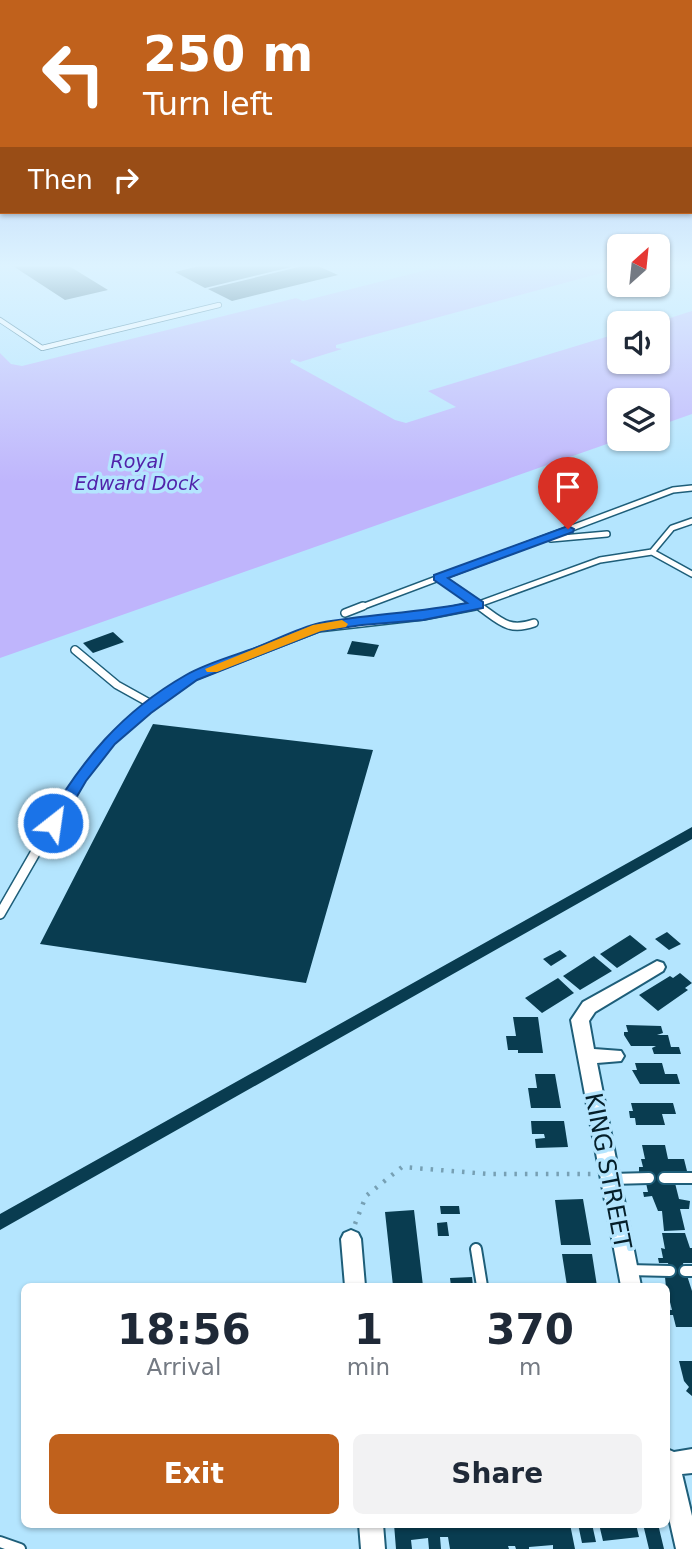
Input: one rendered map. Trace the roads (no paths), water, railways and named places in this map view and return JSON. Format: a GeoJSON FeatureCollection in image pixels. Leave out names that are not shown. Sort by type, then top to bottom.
{"type":"FeatureCollection","features":[{"type":"Feature","properties":{"kind":"street","name":"KING STREET"},"geometry":{"type":"LineString","coordinates":[[629,1278],[580,1020],[582,1013],[589,1007],[657,967]]}},
{"type":"Feature","properties":{"kind":"street"},"geometry":{"type":"LineString","coordinates":[[586,1056],[615,1056]]}},
{"type":"Feature","properties":{"kind":"street"},"geometry":{"type":"LineString","coordinates":[[351,1239],[355,1283]]}},
{"type":"Feature","properties":{"kind":"street"},"geometry":{"type":"LineString","coordinates":[[670,1463],[692,1461]]}},
{"type":"Feature","properties":{"kind":"street"},"geometry":{"type":"LineString","coordinates":[[670,1475],[688,1549]]}},
{"type":"Feature","properties":{"kind":"street"},"geometry":{"type":"LineString","coordinates":[[371,1528],[373,1549]]}},
{"type":"Feature","properties":{"kind":"lane"},"geometry":{"type":"LineString","coordinates":[[27,338],[42,348],[82,338]]}},
{"type":"Feature","properties":{"kind":"lane"},"geometry":{"type":"LineString","coordinates":[[345,613],[673,490],[692,488]]}},
{"type":"Feature","properties":{"kind":"lane"},"geometry":{"type":"LineString","coordinates":[[652,552],[672,528],[692,520]]}},
{"type":"Feature","properties":{"kind":"lane"},"geometry":{"type":"LineString","coordinates":[[536,541],[585,534],[607,534]]}},
{"type":"Feature","properties":{"kind":"lane"},"geometry":{"type":"LineString","coordinates":[[0,914],[79,779],[110,741],[192,677],[318,628],[423,616],[478,605],[600,560],[652,552],[692,573]]}},
{"type":"Feature","properties":{"kind":"lane"},"geometry":{"type":"LineString","coordinates":[[438,578],[509,627],[520,628],[534,622]]}},
{"type":"Feature","properties":{"kind":"lane"},"geometry":{"type":"LineString","coordinates":[[75,650],[117,685],[153,705]]}},
{"type":"Feature","properties":{"kind":"lane"},"geometry":{"type":"LineString","coordinates":[[609,1177],[649,1178]]}},
{"type":"Feature","properties":{"kind":"lane"},"geometry":{"type":"LineString","coordinates":[[664,1178],[692,1178]]}},
{"type":"Feature","properties":{"kind":"lane"},"geometry":{"type":"LineString","coordinates":[[476,1249],[482,1283]]}},
{"type":"Feature","properties":{"kind":"lane"},"geometry":{"type":"LineString","coordinates":[[629,1278],[670,1271]]}},
{"type":"Feature","properties":{"kind":"lane"},"geometry":{"type":"LineString","coordinates":[[0,1542],[20,1549]]}},
{"type":"Feature","properties":{"kind":"water","name":"Royal Edward Dock"},"geometry":{"type":"Polygon","coordinates":[[[134,338],[361,338],[336,345],[336,348],[342,349],[300,362],[292,359],[290,362],[395,420],[406,423],[456,407],[428,391],[602,338],[607,338],[607,374],[670,374],[670,338],[692,338],[692,414],[670,422],[670,388],[607,388],[607,444],[0,658],[0,353],[11,364],[22,366],[134,338]]]}}]}
